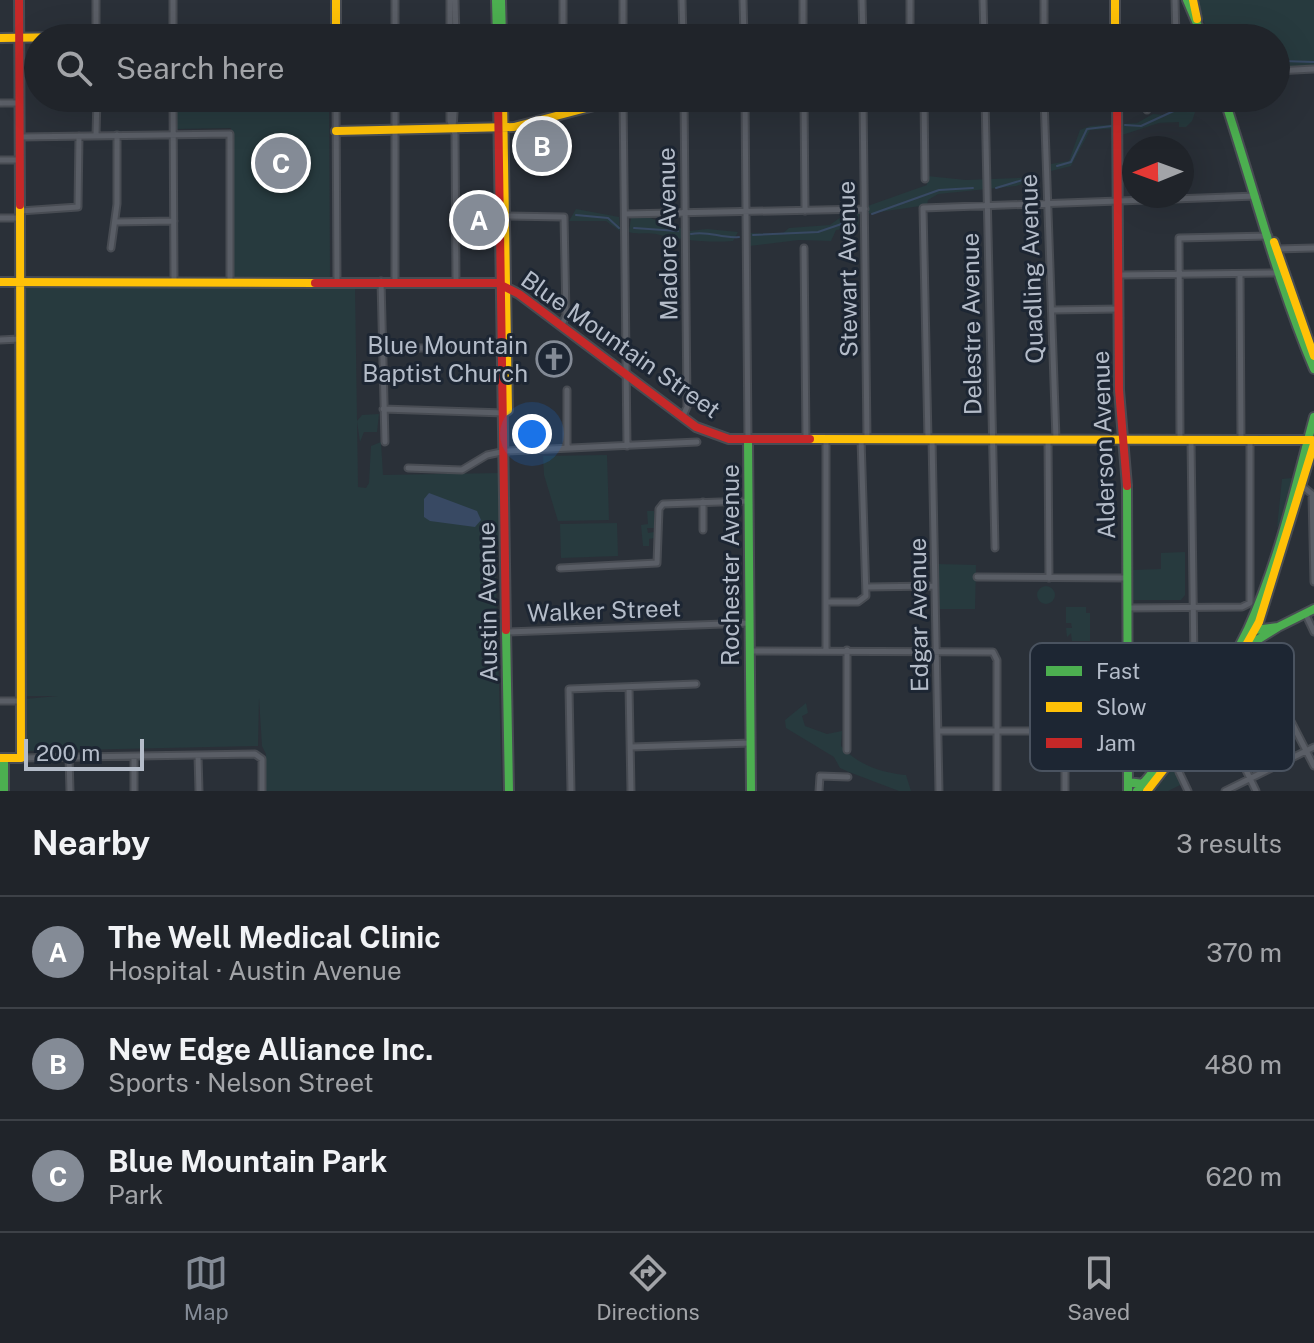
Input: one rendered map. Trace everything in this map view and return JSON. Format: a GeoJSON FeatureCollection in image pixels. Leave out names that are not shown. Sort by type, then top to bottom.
{"type":"FeatureCollection","features":[{"type":"Feature","properties":{"kind":"main road"},"geometry":{"type":"LineString","coordinates":[[4,791],[2,758],[21,758],[19,0]]}},
{"type":"Feature","properties":{"kind":"main road"},"geometry":{"type":"LineString","coordinates":[[336,0],[336,24]]}},
{"type":"Feature","properties":{"kind":"main road"},"geometry":{"type":"LineString","coordinates":[[498,0],[499,24]]}},
{"type":"Feature","properties":{"kind":"main road"},"geometry":{"type":"LineString","coordinates":[[1115,0],[1115,24]]}},
{"type":"Feature","properties":{"kind":"main road"},"geometry":{"type":"LineString","coordinates":[[1187,0],[1198,24]]}},
{"type":"Feature","properties":{"kind":"main road"},"geometry":{"type":"LineString","coordinates":[[1193,0],[1198,24]]}},
{"type":"Feature","properties":{"kind":"main road"},"geometry":{"type":"LineString","coordinates":[[0,38],[24,38]]}},
{"type":"Feature","properties":{"kind":"main road","name":"Austin Avenue"},"geometry":{"type":"LineString","coordinates":[[500,112],[509,372],[508,410],[505,412]]}},
{"type":"Feature","properties":{"kind":"main road"},"geometry":{"type":"LineString","coordinates":[[336,131],[521,126],[568,112]]}},
{"type":"Feature","properties":{"kind":"main road","name":"Alderson Avenue"},"geometry":{"type":"LineString","coordinates":[[1117,112],[1120,407],[1124,439],[1127,643]]}},
{"type":"Feature","properties":{"kind":"main road"},"geometry":{"type":"LineString","coordinates":[[1229,112],[1296,331],[1314,369]]}},
{"type":"Feature","properties":{"kind":"main road"},"geometry":{"type":"LineString","coordinates":[[1280,272],[1314,356]]}},
{"type":"Feature","properties":{"kind":"main road","name":"Blue Mountain Street"},"geometry":{"type":"LineString","coordinates":[[0,282],[456,280],[504,285],[710,434],[748,440],[1180,439],[1312,442]]}},
{"type":"Feature","properties":{"kind":"main road","name":"Austin Avenue"},"geometry":{"type":"LineString","coordinates":[[504,285],[502,348],[509,791]]}},
{"type":"Feature","properties":{"kind":"main road"},"geometry":{"type":"LineString","coordinates":[[1249,643],[1301,485],[1312,442],[1314,417]]}},
{"type":"Feature","properties":{"kind":"main road","name":"Rochester Avenue"},"geometry":{"type":"LineString","coordinates":[[748,440],[751,791]]}},
{"type":"Feature","properties":{"kind":"main road"},"geometry":{"type":"LineString","coordinates":[[1240,643],[1268,577],[1312,442]]}},
{"type":"Feature","properties":{"kind":"main road"},"geometry":{"type":"LineString","coordinates":[[1255,643],[1310,611]]}},
{"type":"Feature","properties":{"kind":"main road"},"geometry":{"type":"LineString","coordinates":[[1245,634],[1257,626],[1278,627]]}},
{"type":"Feature","properties":{"kind":"main road"},"geometry":{"type":"LineString","coordinates":[[1142,789],[1156,771]]}},
{"type":"Feature","properties":{"kind":"main road"},"geometry":{"type":"LineString","coordinates":[[1142,789],[1157,771]]}},
{"type":"Feature","properties":{"kind":"main road"},"geometry":{"type":"LineString","coordinates":[[1127,787],[1142,789]]}},
{"type":"Feature","properties":{"kind":"street"},"geometry":{"type":"LineString","coordinates":[[96,0],[96,24]]}},
{"type":"Feature","properties":{"kind":"street"},"geometry":{"type":"LineString","coordinates":[[173,0],[173,24]]}},
{"type":"Feature","properties":{"kind":"street"},"geometry":{"type":"LineString","coordinates":[[395,0],[395,24]]}},
{"type":"Feature","properties":{"kind":"street"},"geometry":{"type":"LineString","coordinates":[[452,0],[453,24]]}},
{"type":"Feature","properties":{"kind":"street"},"geometry":{"type":"LineString","coordinates":[[563,0],[563,24]]}},
{"type":"Feature","properties":{"kind":"street"},"geometry":{"type":"LineString","coordinates":[[623,0],[623,24]]}},
{"type":"Feature","properties":{"kind":"street"},"geometry":{"type":"LineString","coordinates":[[682,0],[683,24]]}},
{"type":"Feature","properties":{"kind":"street"},"geometry":{"type":"LineString","coordinates":[[743,0],[744,24]]}},
{"type":"Feature","properties":{"kind":"street"},"geometry":{"type":"LineString","coordinates":[[803,0],[803,24]]}},
{"type":"Feature","properties":{"kind":"street"},"geometry":{"type":"LineString","coordinates":[[862,0],[863,24]]}},
{"type":"Feature","properties":{"kind":"street"},"geometry":{"type":"LineString","coordinates":[[910,0],[910,24]]}},
{"type":"Feature","properties":{"kind":"street"},"geometry":{"type":"LineString","coordinates":[[983,0],[984,24]]}},
{"type":"Feature","properties":{"kind":"street"},"geometry":{"type":"LineString","coordinates":[[1044,0],[1044,24]]}},
{"type":"Feature","properties":{"kind":"street"},"geometry":{"type":"LineString","coordinates":[[1175,0],[1176,24]]}},
{"type":"Feature","properties":{"kind":"street"},"geometry":{"type":"LineString","coordinates":[[1290,70],[1314,69]]}},
{"type":"Feature","properties":{"kind":"street"},"geometry":{"type":"LineString","coordinates":[[0,103],[19,103]]}},
{"type":"Feature","properties":{"kind":"street"},"geometry":{"type":"LineString","coordinates":[[96,135],[97,112]]}},
{"type":"Feature","properties":{"kind":"street"},"geometry":{"type":"LineString","coordinates":[[173,112],[174,280]]}},
{"type":"Feature","properties":{"kind":"street"},"geometry":{"type":"LineString","coordinates":[[336,112],[337,281]]}},
{"type":"Feature","properties":{"kind":"street"},"geometry":{"type":"LineString","coordinates":[[395,112],[395,281]]}},
{"type":"Feature","properties":{"kind":"street"},"geometry":{"type":"LineString","coordinates":[[453,112],[456,280]]}},
{"type":"Feature","properties":{"kind":"street"},"geometry":{"type":"LineString","coordinates":[[623,112],[627,446]]}},
{"type":"Feature","properties":{"kind":"street","name":"Madore Avenue"},"geometry":{"type":"LineString","coordinates":[[683,416],[687,407],[684,112]]}},
{"type":"Feature","properties":{"kind":"street","name":"Rochester Avenue"},"geometry":{"type":"LineString","coordinates":[[745,112],[748,440]]}},
{"type":"Feature","properties":{"kind":"street"},"geometry":{"type":"LineString","coordinates":[[804,112],[805,211]]}},
{"type":"Feature","properties":{"kind":"street","name":"Stewart Avenue"},"geometry":{"type":"LineString","coordinates":[[827,602],[865,599],[866,587],[863,112]]}},
{"type":"Feature","properties":{"kind":"street"},"geometry":{"type":"LineString","coordinates":[[925,179],[926,112]]}},
{"type":"Feature","properties":{"kind":"street","name":"Delestre Avenue"},"geometry":{"type":"LineString","coordinates":[[985,112],[995,548]]}},
{"type":"Feature","properties":{"kind":"street","name":"Quadling Avenue"},"geometry":{"type":"LineString","coordinates":[[1045,112],[1052,310],[1049,578]]}},
{"type":"Feature","properties":{"kind":"street"},"geometry":{"type":"LineString","coordinates":[[19,137],[230,134],[230,280]]}},
{"type":"Feature","properties":{"kind":"street"},"geometry":{"type":"LineString","coordinates":[[111,248],[115,222],[117,135]]}},
{"type":"Feature","properties":{"kind":"street"},"geometry":{"type":"LineString","coordinates":[[0,218],[78,207],[79,136]]}},
{"type":"Feature","properties":{"kind":"street"},"geometry":{"type":"LineString","coordinates":[[0,160],[19,160]]}},
{"type":"Feature","properties":{"kind":"street"},"geometry":{"type":"LineString","coordinates":[[986,207],[1256,196]]}},
{"type":"Feature","properties":{"kind":"street","name":"Edgar Avenue"},"geometry":{"type":"LineString","coordinates":[[939,791],[923,208],[986,207]]}},
{"type":"Feature","properties":{"kind":"street"},"geometry":{"type":"LineString","coordinates":[[625,214],[865,209]]}},
{"type":"Feature","properties":{"kind":"street"},"geometry":{"type":"LineString","coordinates":[[502,215],[564,217],[566,315],[562,325]]}},
{"type":"Feature","properties":{"kind":"street"},"geometry":{"type":"LineString","coordinates":[[115,222],[174,221]]}},
{"type":"Feature","properties":{"kind":"street"},"geometry":{"type":"LineString","coordinates":[[1180,439],[1180,237],[1269,236]]}},
{"type":"Feature","properties":{"kind":"street"},"geometry":{"type":"LineString","coordinates":[[804,248],[806,438]]}},
{"type":"Feature","properties":{"kind":"street"},"geometry":{"type":"LineString","coordinates":[[1273,249],[1314,248]]}},
{"type":"Feature","properties":{"kind":"street"},"geometry":{"type":"LineString","coordinates":[[1120,275],[1280,272]]}},
{"type":"Feature","properties":{"kind":"street"},"geometry":{"type":"LineString","coordinates":[[1127,608],[1242,607],[1250,603],[1240,274]]}},
{"type":"Feature","properties":{"kind":"street"},"geometry":{"type":"LineString","coordinates":[[381,281],[385,442]]}},
{"type":"Feature","properties":{"kind":"street"},"geometry":{"type":"LineString","coordinates":[[1052,310],[1120,309]]}},
{"type":"Feature","properties":{"kind":"street"},"geometry":{"type":"LineString","coordinates":[[0,340],[19,339]]}},
{"type":"Feature","properties":{"kind":"street"},"geometry":{"type":"LineString","coordinates":[[381,348],[502,348]]}},
{"type":"Feature","properties":{"kind":"street"},"geometry":{"type":"LineString","coordinates":[[567,390],[567,448]]}},
{"type":"Feature","properties":{"kind":"street"},"geometry":{"type":"LineString","coordinates":[[383,409],[505,412]]}},
{"type":"Feature","properties":{"kind":"street"},"geometry":{"type":"LineString","coordinates":[[826,439],[826,650]]}},
{"type":"Feature","properties":{"kind":"street"},"geometry":{"type":"LineString","coordinates":[[1191,440],[1195,643]]}},
{"type":"Feature","properties":{"kind":"street"},"geometry":{"type":"LineString","coordinates":[[408,468],[462,470],[487,455],[506,451],[697,442]]}},
{"type":"Feature","properties":{"kind":"street"},"geometry":{"type":"LineString","coordinates":[[1301,485],[1312,494],[1314,582]]}},
{"type":"Feature","properties":{"kind":"street"},"geometry":{"type":"LineString","coordinates":[[560,568],[658,562],[661,505],[750,501]]}},
{"type":"Feature","properties":{"kind":"street"},"geometry":{"type":"LineString","coordinates":[[703,502],[703,530]]}},
{"type":"Feature","properties":{"kind":"street"},"geometry":{"type":"LineString","coordinates":[[977,577],[1127,578]]}},
{"type":"Feature","properties":{"kind":"street"},"geometry":{"type":"LineString","coordinates":[[866,587],[934,586]]}},
{"type":"Feature","properties":{"kind":"street"},"geometry":{"type":"LineString","coordinates":[[1310,611],[1314,632]]}},
{"type":"Feature","properties":{"kind":"street","name":"Walker Street"},"geometry":{"type":"LineString","coordinates":[[508,632],[750,623]]}},
{"type":"Feature","properties":{"kind":"street"},"geometry":{"type":"LineString","coordinates":[[751,651],[983,649],[995,653],[997,791]]}},
{"type":"Feature","properties":{"kind":"street"},"geometry":{"type":"LineString","coordinates":[[847,650],[847,750]]}},
{"type":"Feature","properties":{"kind":"street"},"geometry":{"type":"LineString","coordinates":[[571,791],[569,689],[696,684]]}},
{"type":"Feature","properties":{"kind":"street"},"geometry":{"type":"LineString","coordinates":[[629,687],[631,791]]}},
{"type":"Feature","properties":{"kind":"street"},"geometry":{"type":"LineString","coordinates":[[0,701],[21,701]]}},
{"type":"Feature","properties":{"kind":"street"},"geometry":{"type":"LineString","coordinates":[[1294,728],[1314,766]]}},
{"type":"Feature","properties":{"kind":"street"},"geometry":{"type":"LineString","coordinates":[[939,731],[1030,730]]}},
{"type":"Feature","properties":{"kind":"street"},"geometry":{"type":"LineString","coordinates":[[631,747],[751,743]]}},
{"type":"Feature","properties":{"kind":"street"},"geometry":{"type":"LineString","coordinates":[[1294,757],[1314,747]]}},
{"type":"Feature","properties":{"kind":"street"},"geometry":{"type":"LineString","coordinates":[[21,758],[257,754],[262,759],[262,791]]}},
{"type":"Feature","properties":{"kind":"street"},"geometry":{"type":"LineString","coordinates":[[198,756],[199,791]]}},
{"type":"Feature","properties":{"kind":"street"},"geometry":{"type":"LineString","coordinates":[[69,757],[70,791]]}},
{"type":"Feature","properties":{"kind":"street"},"geometry":{"type":"LineString","coordinates":[[134,757],[134,791]]}},
{"type":"Feature","properties":{"kind":"street"},"geometry":{"type":"LineString","coordinates":[[1065,771],[1065,791]]}},
{"type":"Feature","properties":{"kind":"street"},"geometry":{"type":"LineString","coordinates":[[1246,771],[1256,791]]}},
{"type":"Feature","properties":{"kind":"street"},"geometry":{"type":"LineString","coordinates":[[1225,791],[1266,771]]}},
{"type":"Feature","properties":{"kind":"street"},"geometry":{"type":"LineString","coordinates":[[1179,772],[1188,791]]}},
{"type":"Feature","properties":{"kind":"street"},"geometry":{"type":"LineString","coordinates":[[819,791],[820,776],[848,777]]}},
{"type":"Feature","properties":{"kind":"green space"},"geometry":{"type":"Polygon","coordinates":[[[1197,0],[1314,0],[1314,66],[1290,68],[1290,24],[1205,24],[1197,0]]]}},
{"type":"Feature","properties":{"kind":"green space"},"geometry":{"type":"Polygon","coordinates":[[[177,112],[329,112],[330,277],[234,277],[231,128],[177,129],[177,112]]]}},
{"type":"Feature","properties":{"kind":"green space"},"geometry":{"type":"Polygon","coordinates":[[[1171,112],[1195,112],[1186,127],[1179,127],[1179,122],[1159,123],[1122,135],[1121,128],[1090,130],[1071,166],[1051,171],[1051,164],[1069,161],[1080,130],[1090,126],[1137,123],[1153,114],[1171,112]]]}},
{"type":"Feature","properties":{"kind":"green space"},"geometry":{"type":"Polygon","coordinates":[[[927,176],[966,180],[1040,177],[1016,186],[938,194],[928,200],[927,205],[859,215],[858,227],[836,230],[831,241],[799,240],[749,246],[750,233],[782,234],[789,228],[830,225],[845,214],[927,185],[927,176]]]}},
{"type":"Feature","properties":{"kind":"green space"},"geometry":{"type":"Polygon","coordinates":[[[576,209],[619,217],[620,231],[606,221],[569,221],[576,209]]]}},
{"type":"Feature","properties":{"kind":"green space"},"geometry":{"type":"Polygon","coordinates":[[[647,217],[689,231],[738,232],[733,241],[713,242],[629,232],[631,218],[647,217]]]}},
{"type":"Feature","properties":{"kind":"green space"},"geometry":{"type":"Polygon","coordinates":[[[22,287],[355,287],[358,487],[366,488],[369,483],[371,446],[381,442],[383,475],[500,473],[501,546],[495,544],[502,791],[266,791],[266,754],[262,746],[259,698],[258,746],[27,751],[25,699],[58,696],[25,696],[22,287]]]}},
{"type":"Feature","properties":{"kind":"green space"},"geometry":{"type":"Polygon","coordinates":[[[379,414],[377,432],[364,432],[360,442],[357,421],[362,415],[379,414]]]}},
{"type":"Feature","properties":{"kind":"green space"},"geometry":{"type":"Polygon","coordinates":[[[607,455],[609,520],[558,521],[544,475],[543,456],[607,455]]]}},
{"type":"Feature","properties":{"kind":"green space"},"geometry":{"type":"Polygon","coordinates":[[[1292,478],[1280,522],[1277,528],[1282,479],[1292,478]]]}},
{"type":"Feature","properties":{"kind":"green space"},"geometry":{"type":"Polygon","coordinates":[[[647,511],[654,511],[655,528],[647,528],[648,533],[654,532],[654,538],[649,539],[649,546],[643,546],[641,525],[648,524],[647,511]]]}},
{"type":"Feature","properties":{"kind":"green space"},"geometry":{"type":"Polygon","coordinates":[[[617,523],[618,556],[561,558],[560,524],[617,523]]]}},
{"type":"Feature","properties":{"kind":"green space"},"geometry":{"type":"Polygon","coordinates":[[[1185,552],[1185,595],[1181,600],[1133,600],[1133,570],[1161,569],[1161,553],[1185,552]]]}},
{"type":"Feature","properties":{"kind":"green space"},"geometry":{"type":"Polygon","coordinates":[[[937,564],[976,565],[975,609],[937,609],[937,564]]]}},
{"type":"Feature","properties":{"kind":"green space"},"geometry":{"type":"Polygon","coordinates":[[[1046,586],[1055,595],[1046,604],[1037,595],[1046,586]]]}},
{"type":"Feature","properties":{"kind":"green space"},"geometry":{"type":"Polygon","coordinates":[[[1066,607],[1086,607],[1086,613],[1090,613],[1090,641],[1072,641],[1071,633],[1067,637],[1066,628],[1072,628],[1071,623],[1066,623],[1066,607]]]}},
{"type":"Feature","properties":{"kind":"green space"},"geometry":{"type":"Polygon","coordinates":[[[806,703],[808,713],[802,716],[805,726],[827,734],[842,731],[841,746],[848,753],[871,767],[906,775],[911,791],[899,791],[840,768],[834,757],[786,728],[785,720],[806,703]]]}},
{"type":"Feature","properties":{"kind":"green space"},"geometry":{"type":"Polygon","coordinates":[[[1170,771],[1179,771],[1182,784],[1168,791],[1155,791],[1170,771]]]}},
{"type":"Feature","properties":{"kind":"water"},"geometry":{"type":"Polygon","coordinates":[[[429,493],[477,511],[481,520],[475,527],[430,521],[424,517],[424,499],[429,493]]]}},
{"type":"Feature","properties":{"kind":"waterway"},"geometry":{"type":"LineString","coordinates":[[1290,61],[1314,62]]}},
{"type":"Feature","properties":{"kind":"waterway"},"geometry":{"type":"LineString","coordinates":[[1125,125],[1141,126],[1172,112]]}},
{"type":"Feature","properties":{"kind":"waterway"},"geometry":{"type":"LineString","coordinates":[[1057,166],[1071,162],[1087,129],[1112,126]]}},
{"type":"Feature","properties":{"kind":"waterway"},"geometry":{"type":"LineString","coordinates":[[996,188],[1036,176]]}},
{"type":"Feature","properties":{"kind":"waterway"},"geometry":{"type":"LineString","coordinates":[[872,214],[939,190],[973,188]]}},
{"type":"Feature","properties":{"kind":"waterway"},"geometry":{"type":"LineString","coordinates":[[576,215],[608,218],[619,228]]}},
{"type":"Feature","properties":{"kind":"waterway"},"geometry":{"type":"LineString","coordinates":[[753,235],[818,232],[856,219]]}},
{"type":"Feature","properties":{"kind":"waterway"},"geometry":{"type":"LineString","coordinates":[[634,228],[678,231]]}},
{"type":"Feature","properties":{"kind":"waterway"},"geometry":{"type":"LineString","coordinates":[[691,234],[739,237]]}},
{"type":"Feature","properties":{"kind":"traffic: fast"},"geometry":{"type":"LineString","coordinates":[[496,0],[497,24]]}},
{"type":"Feature","properties":{"kind":"traffic: fast"},"geometry":{"type":"LineString","coordinates":[[501,0],[502,24]]}},
{"type":"Feature","properties":{"kind":"traffic: fast"},"geometry":{"type":"LineString","coordinates":[[1187,0],[1197,24]]}},
{"type":"Feature","properties":{"kind":"traffic: fast"},"geometry":{"type":"LineString","coordinates":[[1228,112],[1277,269],[1314,369]]}},
{"type":"Feature","properties":{"kind":"traffic: fast"},"geometry":{"type":"LineString","coordinates":[[1241,643],[1259,603],[1277,551],[1314,417]]}},
{"type":"Feature","properties":{"kind":"traffic: fast"},"geometry":{"type":"LineString","coordinates":[[748,440],[751,791]]}},
{"type":"Feature","properties":{"kind":"traffic: fast"},"geometry":{"type":"LineString","coordinates":[[1127,486],[1128,643]]}},
{"type":"Feature","properties":{"kind":"traffic: fast"},"geometry":{"type":"LineString","coordinates":[[1255,630],[1278,627],[1314,609]]}},
{"type":"Feature","properties":{"kind":"traffic: fast"},"geometry":{"type":"LineString","coordinates":[[1252,643],[1278,627]]}},
{"type":"Feature","properties":{"kind":"traffic: fast"},"geometry":{"type":"LineString","coordinates":[[506,630],[509,791]]}},
{"type":"Feature","properties":{"kind":"traffic: fast"},"geometry":{"type":"LineString","coordinates":[[4,758],[4,791]]}},
{"type":"Feature","properties":{"kind":"traffic: fast"},"geometry":{"type":"LineString","coordinates":[[1128,771],[1128,791]]}},
{"type":"Feature","properties":{"kind":"traffic: fast"},"geometry":{"type":"LineString","coordinates":[[1137,791],[1153,771]]}},
{"type":"Feature","properties":{"kind":"traffic: fast"},"geometry":{"type":"LineString","coordinates":[[1128,782],[1143,784]]}},
{"type":"Feature","properties":{"kind":"traffic: slow"},"geometry":{"type":"LineString","coordinates":[[336,0],[336,24]]}},
{"type":"Feature","properties":{"kind":"traffic: slow"},"geometry":{"type":"LineString","coordinates":[[1115,0],[1115,24]]}},
{"type":"Feature","properties":{"kind":"traffic: slow"},"geometry":{"type":"LineString","coordinates":[[1193,0],[1197,19]]}},
{"type":"Feature","properties":{"kind":"traffic: slow"},"geometry":{"type":"LineString","coordinates":[[0,38],[24,38]]}},
{"type":"Feature","properties":{"kind":"traffic: slow"},"geometry":{"type":"LineString","coordinates":[[503,112],[508,410],[505,412]]}},
{"type":"Feature","properties":{"kind":"traffic: slow"},"geometry":{"type":"LineString","coordinates":[[336,131],[514,127],[571,112]]}},
{"type":"Feature","properties":{"kind":"traffic: slow"},"geometry":{"type":"LineString","coordinates":[[0,758],[21,758],[20,205]]}},
{"type":"Feature","properties":{"kind":"traffic: slow"},"geometry":{"type":"LineString","coordinates":[[1274,242],[1314,356]]}},
{"type":"Feature","properties":{"kind":"traffic: slow"},"geometry":{"type":"LineString","coordinates":[[0,282],[315,283]]}},
{"type":"Feature","properties":{"kind":"traffic: slow"},"geometry":{"type":"LineString","coordinates":[[810,439],[1312,440]]}},
{"type":"Feature","properties":{"kind":"traffic: slow"},"geometry":{"type":"LineString","coordinates":[[1247,643],[1259,622],[1314,444]]}},
{"type":"Feature","properties":{"kind":"traffic: slow"},"geometry":{"type":"LineString","coordinates":[[1147,791],[1162,771]]}},
{"type":"Feature","properties":{"kind":"traffic: jam"},"geometry":{"type":"LineString","coordinates":[[19,0],[20,205]]}},
{"type":"Feature","properties":{"kind":"traffic: jam"},"geometry":{"type":"LineString","coordinates":[[498,112],[506,630]]}},
{"type":"Feature","properties":{"kind":"traffic: jam"},"geometry":{"type":"LineString","coordinates":[[1117,112],[1119,390],[1127,486]]}},
{"type":"Feature","properties":{"kind":"traffic: jam"},"geometry":{"type":"LineString","coordinates":[[315,283],[497,283],[519,294],[696,427],[729,439],[810,439]]}},
{"type":"Feature","properties":{"kind":"place","name":"New Edge Alliance Inc."},"geometry":{"type":"Point","coordinates":[542,146]}},
{"type":"Feature","properties":{"kind":"place","name":"Blue Mountain Park"},"geometry":{"type":"Point","coordinates":[281,163]}},
{"type":"Feature","properties":{"kind":"place","name":"The Well Medical Clinic"},"geometry":{"type":"Point","coordinates":[479,220]}},
{"type":"Feature","properties":{"kind":"place","name":"Blue Mountain Baptist Church"},"geometry":{"type":"Point","coordinates":[554,359]}}]}
